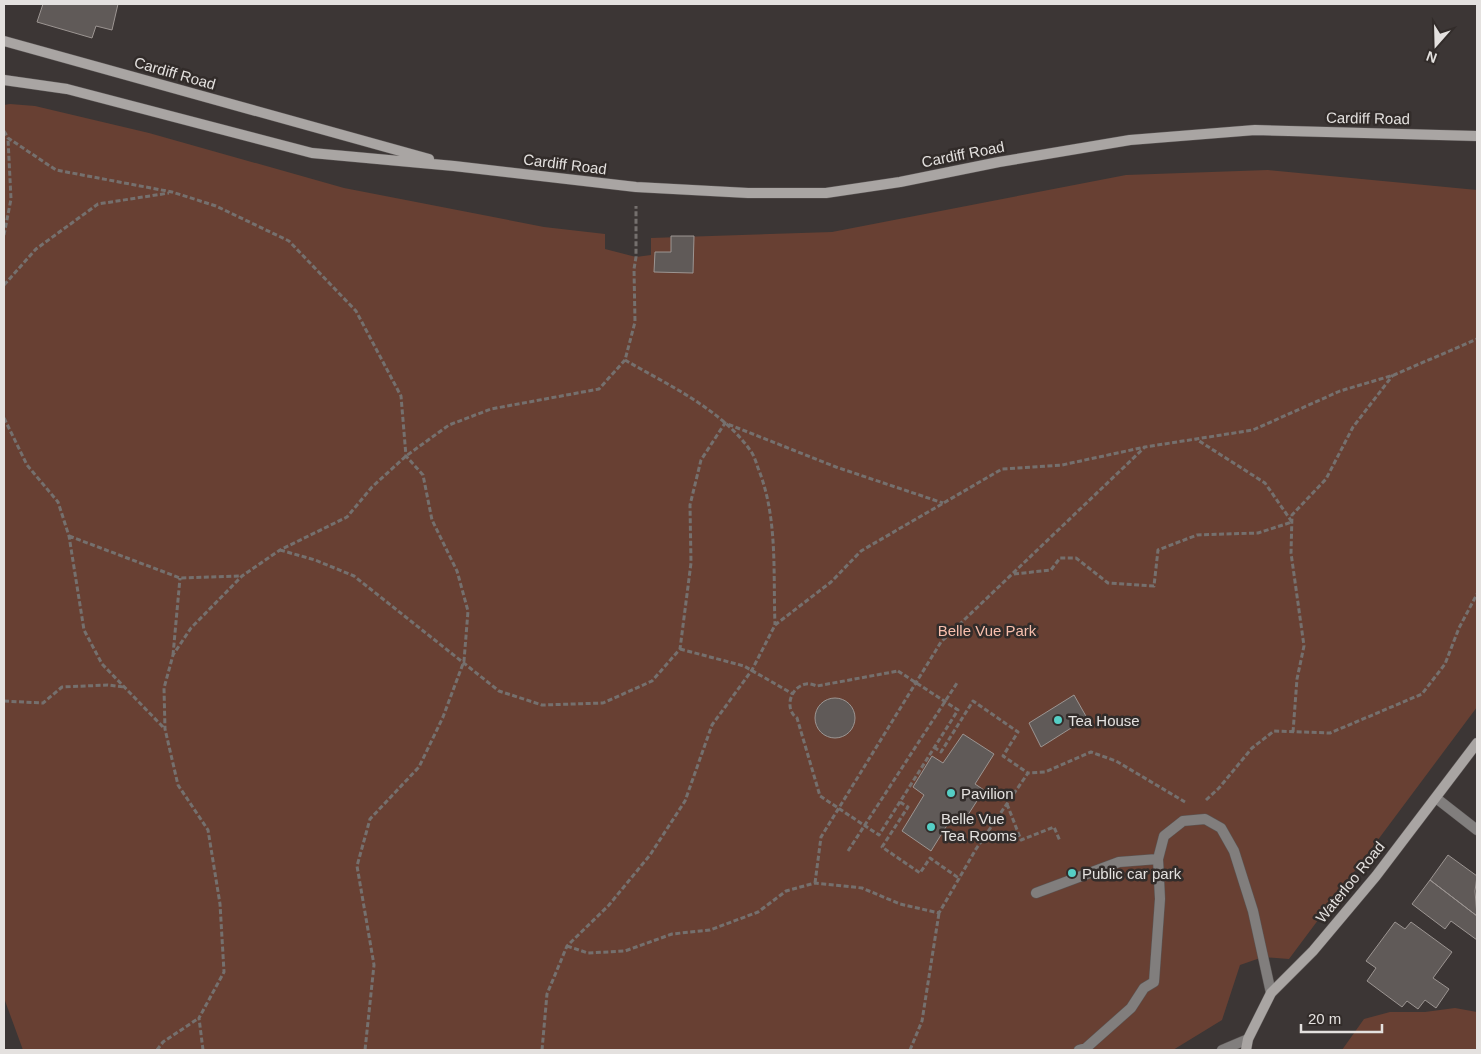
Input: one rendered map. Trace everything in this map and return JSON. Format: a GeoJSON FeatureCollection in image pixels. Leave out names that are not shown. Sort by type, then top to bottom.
{"type":"FeatureCollection","features":[{"type":"Feature","properties":{"kind":"main road","name":"Cardiff Road"},"geometry":{"type":"LineString","coordinates":[[4,41],[454,166]]}},
{"type":"Feature","properties":{"kind":"main road","name":"Cardiff Road"},"geometry":{"type":"LineString","coordinates":[[4,80],[67,89],[312,154],[454,166],[636,187],[748,193],[826,193],[900,182],[999,162],[1130,140],[1255,130],[1477,136]]}},
{"type":"Feature","properties":{"kind":"main road","name":"Waterloo Road"},"geometry":{"type":"LineString","coordinates":[[1246,1050],[1248,1039],[1271,993],[1320,943],[1376,876],[1477,743]]}},
{"type":"Feature","properties":{"kind":"street"},"geometry":{"type":"LineString","coordinates":[[1436,798],[1477,830]]}},
{"type":"Feature","properties":{"kind":"street"},"geometry":{"type":"LineString","coordinates":[[1079,1050],[1086,1048],[1131,1008],[1144,988],[1154,982],[1160,899],[1158,859],[1164,836],[1183,820],[1205,819],[1221,828],[1234,851],[1250,903],[1271,993]]}},
{"type":"Feature","properties":{"kind":"street"},"geometry":{"type":"LineString","coordinates":[[1036,893],[1119,862],[1158,859]]}},
{"type":"Feature","properties":{"kind":"street"},"geometry":{"type":"LineString","coordinates":[[1222,1050],[1248,1039]]}},
{"type":"Feature","properties":{"kind":"path"},"geometry":{"type":"LineString","coordinates":[[4,131],[8,138],[56,170],[172,192],[216,206],[289,241],[356,311],[401,396],[406,456],[423,475],[432,520],[458,571],[468,611],[464,661],[443,717],[419,767],[370,819],[357,866],[374,965],[365,1050]]}},
{"type":"Feature","properties":{"kind":"path"},"geometry":{"type":"LineString","coordinates":[[4,235],[11,199],[8,138]]}},
{"type":"Feature","properties":{"kind":"path"},"geometry":{"type":"LineString","coordinates":[[173,655],[191,628],[242,576],[280,550],[347,517],[372,487],[406,456],[449,425],[491,409],[599,389],[625,360],[635,322],[636,187]]}},
{"type":"Feature","properties":{"kind":"path"},"geometry":{"type":"LineString","coordinates":[[4,285],[36,249],[98,204],[172,192]]}},
{"type":"Feature","properties":{"kind":"path"},"geometry":{"type":"LineString","coordinates":[[542,1050],[546,994],[567,946],[609,905],[650,855],[686,801],[712,725],[752,670],[775,625],[831,582],[861,552],[1002,469],[1062,465],[1145,447],[1253,430],[1340,391],[1394,375],[1477,339]]}},
{"type":"Feature","properties":{"kind":"path"},"geometry":{"type":"LineString","coordinates":[[625,360],[674,388],[725,423],[751,451],[767,490],[774,537],[775,625]]}},
{"type":"Feature","properties":{"kind":"path"},"geometry":{"type":"LineString","coordinates":[[1293,732],[1297,679],[1304,646],[1291,554],[1292,515],[1326,479],[1353,427],[1394,375]]}},
{"type":"Feature","properties":{"kind":"path"},"geometry":{"type":"LineString","coordinates":[[4,418],[28,465],[58,502],[69,536],[84,630],[102,664],[165,729]]}},
{"type":"Feature","properties":{"kind":"path"},"geometry":{"type":"LineString","coordinates":[[725,423],[836,467],[943,503]]}},
{"type":"Feature","properties":{"kind":"path"},"geometry":{"type":"LineString","coordinates":[[280,550],[315,560],[354,576],[423,632],[464,661],[499,691],[542,705],[603,703],[652,681],[680,649],[691,563],[690,505],[701,460],[725,423]]}},
{"type":"Feature","properties":{"kind":"path"},"geometry":{"type":"LineString","coordinates":[[1196,439],[1265,483],[1292,522]]}},
{"type":"Feature","properties":{"kind":"path"},"geometry":{"type":"LineString","coordinates":[[815,883],[820,837],[941,642],[1145,447]]}},
{"type":"Feature","properties":{"kind":"path"},"geometry":{"type":"LineString","coordinates":[[1014,574],[1051,570],[1060,558],[1076,558],[1108,583],[1154,586],[1158,550],[1197,535],[1258,533],[1292,522]]}},
{"type":"Feature","properties":{"kind":"path"},"geometry":{"type":"LineString","coordinates":[[69,536],[180,578],[242,576]]}},
{"type":"Feature","properties":{"kind":"path"},"geometry":{"type":"LineString","coordinates":[[157,1050],[163,1042],[199,1018],[224,972],[220,904],[208,830],[178,785],[165,729],[164,688],[173,655],[180,578]]}},
{"type":"Feature","properties":{"kind":"path"},"geometry":{"type":"LineString","coordinates":[[1202,803],[1219,788],[1252,748],[1274,731],[1330,733],[1422,694],[1446,664],[1459,628],[1477,594]]}},
{"type":"Feature","properties":{"kind":"path"},"geometry":{"type":"LineString","coordinates":[[680,649],[752,670],[793,694]]}},
{"type":"Feature","properties":{"kind":"path"},"geometry":{"type":"LineString","coordinates":[[898,671],[915,683],[958,710],[878,835],[820,796],[797,718],[790,714],[789,708],[793,694],[799,687],[807,683],[817,686],[898,671]]}},
{"type":"Feature","properties":{"kind":"path"},"geometry":{"type":"LineString","coordinates":[[848,850],[957,683]]}},
{"type":"Feature","properties":{"kind":"path"},"geometry":{"type":"LineString","coordinates":[[4,701],[43,703],[62,687],[108,684],[124,687]]}},
{"type":"Feature","properties":{"kind":"path"},"geometry":{"type":"LineString","coordinates":[[934,747],[941,752],[973,701],[1018,732],[1002,756],[1028,773],[1045,772],[1091,752],[1116,761],[1188,804]]}},
{"type":"Feature","properties":{"kind":"path"},"geometry":{"type":"LineString","coordinates":[[910,1050],[922,1021],[939,913],[976,849],[1028,773]]}},
{"type":"Feature","properties":{"kind":"path"},"geometry":{"type":"LineString","coordinates":[[900,802],[908,807],[882,847],[920,873],[930,858],[960,879]]}},
{"type":"Feature","properties":{"kind":"path"},"geometry":{"type":"LineString","coordinates":[[1006,804],[1021,840],[1054,827],[1060,841]]}},
{"type":"Feature","properties":{"kind":"path"},"geometry":{"type":"LineString","coordinates":[[567,946],[588,953],[625,951],[672,934],[710,930],[758,912],[786,891],[815,883],[862,888],[900,904],[939,913]]}},
{"type":"Feature","properties":{"kind":"path"},"geometry":{"type":"LineString","coordinates":[[199,1018],[203,1050]]}},
{"type":"Feature","properties":{"kind":"green space","name":"Belle Vue Park"},"geometry":{"type":"Polygon","coordinates":[[[4,105],[35,106],[149,133],[344,188],[544,227],[605,234],[605,249],[636,257],[651,255],[651,238],[832,232],[1126,175],[1268,170],[1477,190],[1477,707],[1289,959],[1263,957],[1240,965],[1222,1020],[1173,1050],[23,1050],[4,998],[4,105]]]}},
{"type":"Feature","properties":{"kind":"green space"},"geometry":{"type":"Polygon","coordinates":[[[1455,1008],[1477,1012],[1477,1050],[1342,1050],[1364,1019],[1390,1012],[1425,1012],[1455,1008]]]}},
{"type":"Feature","properties":{"kind":"building"},"geometry":{"type":"Polygon","coordinates":[[[43,4],[118,4],[112,30],[96,26],[92,38],[37,22],[43,4]]]}},
{"type":"Feature","properties":{"kind":"building"},"geometry":{"type":"Polygon","coordinates":[[[671,236],[694,236],[693,273],[654,272],[655,252],[671,252],[671,236]]]}},
{"type":"Feature","properties":{"kind":"building","name":"Tea House"},"geometry":{"type":"Polygon","coordinates":[[[1074,695],[1087,718],[1041,747],[1029,723],[1074,695]]]}},
{"type":"Feature","properties":{"kind":"building"},"geometry":{"type":"Polygon","coordinates":[[[839,698],[846,701],[852,707],[855,718],[854,726],[846,735],[839,738],[831,738],[824,735],[816,726],[815,714],[818,707],[827,699],[839,698]]]}},
{"type":"Feature","properties":{"kind":"building","name":"Pavilion"},"geometry":{"type":"Polygon","coordinates":[[[963,734],[994,754],[975,784],[984,790],[964,821],[954,814],[931,851],[902,831],[924,795],[913,787],[932,756],[943,763],[963,734]]]}},
{"type":"Feature","properties":{"kind":"building"},"geometry":{"type":"Polygon","coordinates":[[[1448,855],[1477,876],[1475,891],[1477,916],[1430,880],[1448,855]]]}},
{"type":"Feature","properties":{"kind":"building"},"geometry":{"type":"Polygon","coordinates":[[[1430,880],[1477,916],[1477,940],[1451,921],[1445,929],[1412,904],[1430,880]]]}},
{"type":"Feature","properties":{"kind":"building"},"geometry":{"type":"Polygon","coordinates":[[[1395,922],[1405,929],[1411,922],[1452,952],[1433,978],[1449,989],[1436,1008],[1425,1000],[1418,1009],[1407,1001],[1402,1007],[1367,981],[1376,968],[1366,961],[1395,922]]]}},
{"type":"Feature","properties":{"kind":"place","name":"Tea House"},"geometry":{"type":"Point","coordinates":[1058,720]}},
{"type":"Feature","properties":{"kind":"place","name":"Pavilion"},"geometry":{"type":"Point","coordinates":[951,793]}},
{"type":"Feature","properties":{"kind":"place","name":"Belle Vue Tea Rooms"},"geometry":{"type":"Point","coordinates":[931,827]}},
{"type":"Feature","properties":{"kind":"place","name":"Public car park"},"geometry":{"type":"Point","coordinates":[1072,873]}}]}
